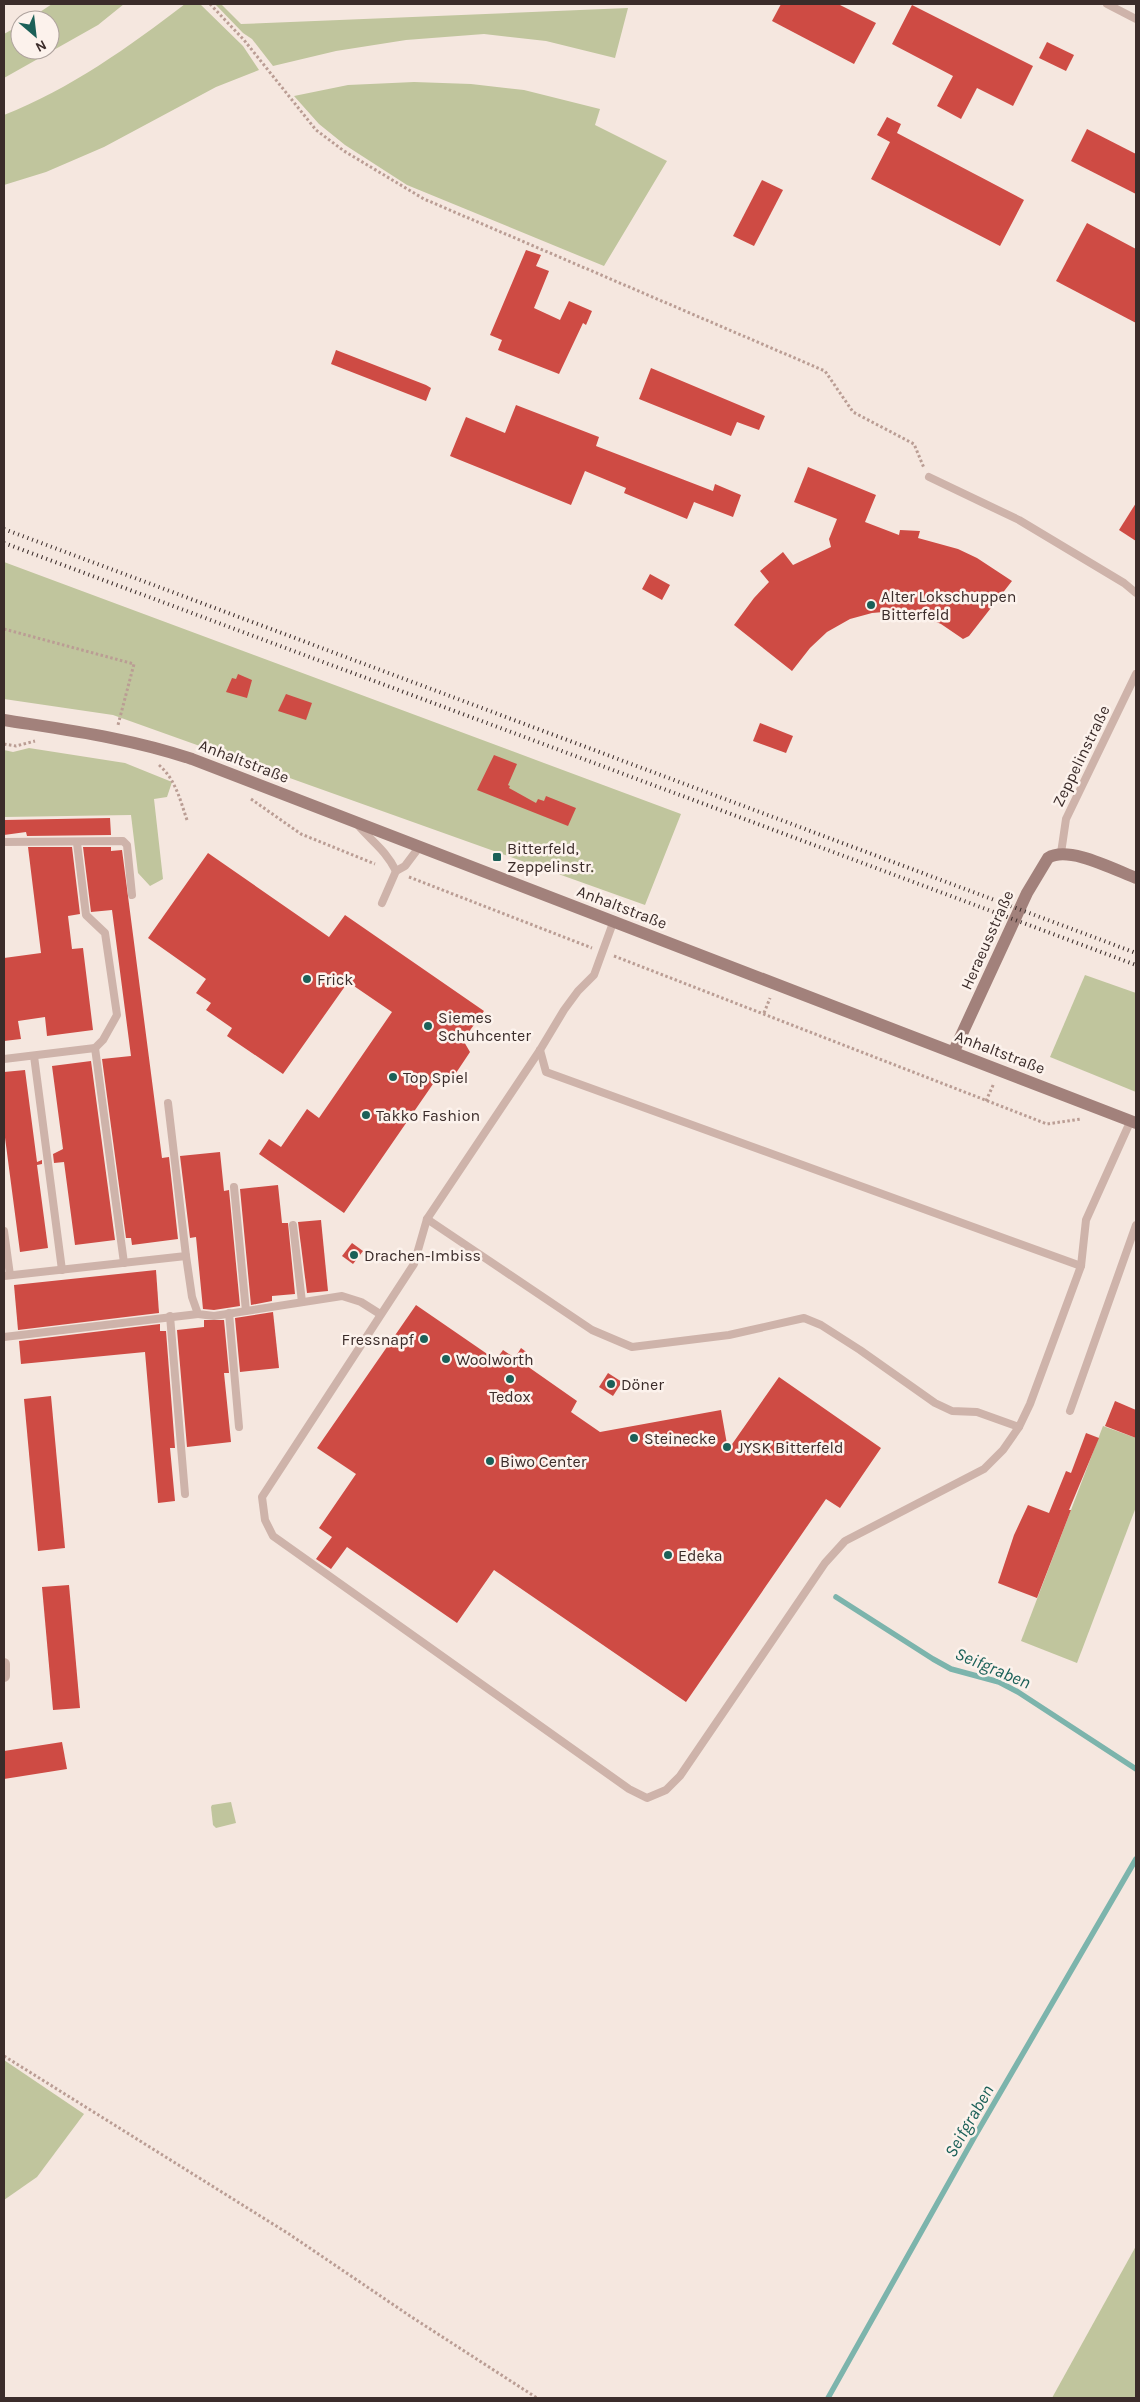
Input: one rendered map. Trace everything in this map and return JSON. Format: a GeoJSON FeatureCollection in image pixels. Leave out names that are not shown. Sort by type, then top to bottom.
{"type":"FeatureCollection","features":[{"type":"Feature","properties":{"kind":"street","name":"Anhaltstraße"},"geometry":{"type":"LineString","coordinates":[[4,720],[114,738],[192,758],[522,887],[614,920],[1133,1121]]}},
{"type":"Feature","properties":{"kind":"street"},"geometry":{"type":"LineString","coordinates":[[1061,853],[1076,855],[1136,878]]}},
{"type":"Feature","properties":{"kind":"street","name":"Heraeusstraße"},"geometry":{"type":"LineString","coordinates":[[954,1051],[1032,882],[1048,858],[1061,853]]}},
{"type":"Feature","properties":{"kind":"street"},"geometry":{"type":"LineString","coordinates":[[4,1664],[4,1676]]}},
{"type":"Feature","properties":{"kind":"lane"},"geometry":{"type":"LineString","coordinates":[[1107,4],[1136,19]]}},
{"type":"Feature","properties":{"kind":"lane"},"geometry":{"type":"LineString","coordinates":[[928,477],[1019,520],[1124,582],[1136,593]]}},
{"type":"Feature","properties":{"kind":"lane","name":"Zeppelinstraße"},"geometry":{"type":"LineString","coordinates":[[1061,853],[1066,819],[1136,674]]}},
{"type":"Feature","properties":{"kind":"lane"},"geometry":{"type":"LineString","coordinates":[[354,820],[367,836],[383,849],[396,872]]}},
{"type":"Feature","properties":{"kind":"lane"},"geometry":{"type":"LineString","coordinates":[[4,842],[77,843],[123,841],[127,845],[132,895]]}},
{"type":"Feature","properties":{"kind":"lane"},"geometry":{"type":"LineString","coordinates":[[4,1060],[95,1048],[103,1040],[117,1015],[106,933],[86,915],[77,843]]}},
{"type":"Feature","properties":{"kind":"lane"},"geometry":{"type":"LineString","coordinates":[[382,903],[396,872],[405,866],[420,846]]}},
{"type":"Feature","properties":{"kind":"lane"},"geometry":{"type":"LineString","coordinates":[[614,920],[594,974],[578,991],[426,1219],[414,1264],[262,1498],[265,1520],[273,1536],[629,1789],[647,1798],[666,1790],[680,1776],[819,1570],[845,1541],[984,1469],[1003,1450],[1019,1427],[1030,1404],[1081,1266],[1086,1220],[1133,1121]]}},
{"type":"Feature","properties":{"kind":"lane"},"geometry":{"type":"LineString","coordinates":[[95,1048],[124,1263]]}},
{"type":"Feature","properties":{"kind":"lane"},"geometry":{"type":"LineString","coordinates":[[540,1050],[546,1072],[1081,1266]]}},
{"type":"Feature","properties":{"kind":"lane"},"geometry":{"type":"LineString","coordinates":[[34,1056],[62,1270]]}},
{"type":"Feature","properties":{"kind":"lane"},"geometry":{"type":"LineString","coordinates":[[168,1103],[186,1256],[192,1297],[198,1314]]}},
{"type":"Feature","properties":{"kind":"lane"},"geometry":{"type":"LineString","coordinates":[[234,1187],[246,1311]]}},
{"type":"Feature","properties":{"kind":"lane"},"geometry":{"type":"LineString","coordinates":[[426,1219],[592,1330],[632,1347],[728,1335],[804,1318],[821,1325],[860,1350],[935,1403],[952,1411],[977,1412],[1019,1427]]}},
{"type":"Feature","properties":{"kind":"lane"},"geometry":{"type":"LineString","coordinates":[[294,1225],[302,1302]]}},
{"type":"Feature","properties":{"kind":"lane"},"geometry":{"type":"LineString","coordinates":[[1070,1411],[1136,1225]]}},
{"type":"Feature","properties":{"kind":"lane"},"geometry":{"type":"LineString","coordinates":[[4,1230],[7,1276],[186,1256]]}},
{"type":"Feature","properties":{"kind":"lane"},"geometry":{"type":"LineString","coordinates":[[4,1337],[170,1316],[198,1314],[214,1316],[342,1296],[361,1302],[380,1314]]}},
{"type":"Feature","properties":{"kind":"lane"},"geometry":{"type":"LineString","coordinates":[[229,1313],[240,1427]]}},
{"type":"Feature","properties":{"kind":"lane"},"geometry":{"type":"LineString","coordinates":[[170,1316],[186,1494]]}},
{"type":"Feature","properties":{"kind":"path"},"geometry":{"type":"LineString","coordinates":[[210,4],[251,47],[316,130],[344,151],[424,199],[825,371],[852,412],[914,444],[928,477]]}},
{"type":"Feature","properties":{"kind":"path"},"geometry":{"type":"LineString","coordinates":[[4,629],[134,664],[114,738]]}},
{"type":"Feature","properties":{"kind":"path"},"geometry":{"type":"LineString","coordinates":[[4,744],[16,746],[38,740]]}},
{"type":"Feature","properties":{"kind":"path"},"geometry":{"type":"LineString","coordinates":[[162,761],[156,761],[167,772],[175,785],[187,820]]}},
{"type":"Feature","properties":{"kind":"path"},"geometry":{"type":"LineString","coordinates":[[247,797],[300,834],[1047,1124],[1081,1118],[1090,1122]]}},
{"type":"Feature","properties":{"kind":"path"},"geometry":{"type":"LineString","coordinates":[[4,2056],[289,2234],[410,2316],[537,2398]]}},
{"type":"Feature","properties":{"kind":"green space"},"geometry":{"type":"Polygon","coordinates":[[[52,4],[124,4],[98,25],[60,46],[60,10],[43,10],[52,4]]]}},
{"type":"Feature","properties":{"kind":"green space"},"geometry":{"type":"Polygon","coordinates":[[[185,4],[200,4],[243,46],[259,70],[216,87],[104,147],[46,172],[4,185],[4,115],[76,80],[121,51],[185,4]]]}},
{"type":"Feature","properties":{"kind":"green space"},"geometry":{"type":"Polygon","coordinates":[[[215,4],[221,4],[241,24],[628,8],[615,58],[546,41],[484,34],[406,40],[336,51],[273,66],[252,39],[243,33],[215,4]]]}},
{"type":"Feature","properties":{"kind":"green space"},"geometry":{"type":"Polygon","coordinates":[[[10,31],[10,60],[36,60],[4,78],[4,34],[10,31]]]}},
{"type":"Feature","properties":{"kind":"green space"},"geometry":{"type":"Polygon","coordinates":[[[414,82],[471,84],[524,90],[600,109],[595,125],[667,161],[604,266],[407,185],[345,145],[319,124],[294,96],[348,85],[414,82]]]}},
{"type":"Feature","properties":{"kind":"green space"},"geometry":{"type":"Polygon","coordinates":[[[4,562],[681,814],[645,905],[113,715],[4,699],[4,562]]]}},
{"type":"Feature","properties":{"kind":"green space"},"geometry":{"type":"Polygon","coordinates":[[[29,748],[125,763],[172,782],[167,797],[154,799],[163,879],[150,886],[138,873],[131,815],[4,817],[4,750],[13,752],[29,748]]]}},
{"type":"Feature","properties":{"kind":"green space"},"geometry":{"type":"Polygon","coordinates":[[[1085,975],[1136,993],[1136,1092],[1050,1057],[1085,975]]]}},
{"type":"Feature","properties":{"kind":"green space"},"geometry":{"type":"Polygon","coordinates":[[[1103,1426],[1136,1438],[1136,1507],[1077,1663],[1021,1641],[1103,1426]]]}},
{"type":"Feature","properties":{"kind":"green space"},"geometry":{"type":"Polygon","coordinates":[[[231,1802],[236,1823],[216,1828],[213,1825],[212,1805],[231,1802]]]}},
{"type":"Feature","properties":{"kind":"green space"},"geometry":{"type":"Polygon","coordinates":[[[4,2060],[84,2114],[37,2177],[4,2200],[4,2060]]]}},
{"type":"Feature","properties":{"kind":"green space"},"geometry":{"type":"Polygon","coordinates":[[[1136,2246],[1136,2398],[1052,2398],[1136,2246]]]}},
{"type":"Feature","properties":{"kind":"building"},"geometry":{"type":"Polygon","coordinates":[[[781,4],[838,4],[876,23],[854,64],[772,21],[781,4]]]}},
{"type":"Feature","properties":{"kind":"building"},"geometry":{"type":"Polygon","coordinates":[[[912,5],[1033,66],[1013,106],[977,88],[961,119],[937,106],[953,76],[892,44],[912,5]]]}},
{"type":"Feature","properties":{"kind":"building"},"geometry":{"type":"Polygon","coordinates":[[[1047,42],[1074,55],[1066,71],[1039,58],[1047,42]]]}},
{"type":"Feature","properties":{"kind":"building"},"geometry":{"type":"Polygon","coordinates":[[[887,117],[901,124],[897,133],[1024,200],[1000,246],[871,179],[890,142],[877,135],[887,117]]]}},
{"type":"Feature","properties":{"kind":"building"},"geometry":{"type":"Polygon","coordinates":[[[1087,129],[1136,154],[1136,194],[1071,161],[1087,129]]]}},
{"type":"Feature","properties":{"kind":"building"},"geometry":{"type":"Polygon","coordinates":[[[762,180],[783,190],[754,246],[733,236],[762,180]]]}},
{"type":"Feature","properties":{"kind":"building"},"geometry":{"type":"Polygon","coordinates":[[[1087,223],[1136,249],[1136,323],[1056,281],[1087,223]]]}},
{"type":"Feature","properties":{"kind":"building"},"geometry":{"type":"Polygon","coordinates":[[[526,250],[541,255],[536,266],[549,271],[534,308],[560,320],[569,301],[592,311],[586,325],[583,323],[559,374],[498,350],[502,340],[490,335],[526,250]]]}},
{"type":"Feature","properties":{"kind":"building"},"geometry":{"type":"Polygon","coordinates":[[[336,350],[426,385],[431,388],[426,401],[331,364],[336,350]]]}},
{"type":"Feature","properties":{"kind":"building"},"geometry":{"type":"Polygon","coordinates":[[[651,368],[765,416],[759,430],[737,422],[731,436],[639,399],[651,368]]]}},
{"type":"Feature","properties":{"kind":"building"},"geometry":{"type":"Polygon","coordinates":[[[516,405],[599,437],[596,446],[713,491],[715,484],[741,495],[733,517],[694,502],[687,519],[624,493],[626,488],[585,471],[571,505],[450,456],[466,417],[505,433],[516,405]]]}},
{"type":"Feature","properties":{"kind":"building","name":"Alter Lokschuppen Bitterfeld"},"geometry":{"type":"Polygon","coordinates":[[[808,467],[876,495],[865,522],[899,535],[900,530],[920,531],[918,538],[958,549],[977,558],[1012,581],[969,636],[963,639],[941,624],[919,615],[895,611],[872,613],[850,619],[827,632],[810,648],[792,671],[734,625],[754,598],[769,582],[760,571],[783,552],[793,565],[831,547],[829,539],[837,519],[794,502],[808,467]]]}},
{"type":"Feature","properties":{"kind":"building"},"geometry":{"type":"Polygon","coordinates":[[[1136,503],[1136,541],[1119,530],[1136,503]]]}},
{"type":"Feature","properties":{"kind":"building"},"geometry":{"type":"Polygon","coordinates":[[[650,574],[670,585],[662,600],[642,589],[650,574]]]}},
{"type":"Feature","properties":{"kind":"building"},"geometry":{"type":"Polygon","coordinates":[[[238,674],[252,680],[247,698],[226,692],[232,678],[236,679],[238,674]]]}},
{"type":"Feature","properties":{"kind":"building"},"geometry":{"type":"Polygon","coordinates":[[[286,694],[312,703],[306,720],[278,711],[286,694]]]}},
{"type":"Feature","properties":{"kind":"building"},"geometry":{"type":"Polygon","coordinates":[[[760,723],[793,736],[786,753],[753,741],[760,723]]]}},
{"type":"Feature","properties":{"kind":"building"},"geometry":{"type":"Polygon","coordinates":[[[494,755],[517,764],[508,785],[510,786],[509,788],[536,803],[538,799],[544,801],[546,796],[576,808],[568,826],[477,790],[494,755]]]}},
{"type":"Feature","properties":{"kind":"building"},"geometry":{"type":"Polygon","coordinates":[[[110,818],[111,835],[27,836],[26,832],[4,835],[4,820],[110,818]]]}},
{"type":"Feature","properties":{"kind":"building"},"geometry":{"type":"Polygon","coordinates":[[[28,847],[72,847],[80,914],[68,916],[72,949],[83,948],[93,1030],[47,1036],[45,1017],[18,1021],[21,1039],[4,1041],[4,958],[41,953],[28,847]]]}},
{"type":"Feature","properties":{"kind":"building"},"geometry":{"type":"Polygon","coordinates":[[[83,847],[111,847],[111,851],[122,850],[162,1158],[169,1157],[178,1239],[132,1245],[131,1238],[126,1238],[102,1059],[131,1056],[112,910],[91,912],[83,847]]]}},
{"type":"Feature","properties":{"kind":"building"},"geometry":{"type":"Polygon","coordinates":[[[208,853],[329,937],[345,915],[484,1011],[463,1040],[470,1052],[452,1079],[433,1084],[344,1213],[259,1154],[269,1139],[281,1147],[307,1109],[319,1118],[392,1012],[348,982],[283,1074],[227,1036],[232,1028],[206,1010],[211,1003],[196,993],[206,979],[148,938],[208,853]]]}},
{"type":"Feature","properties":{"kind":"building"},"geometry":{"type":"Polygon","coordinates":[[[91,1061],[115,1240],[75,1245],[64,1162],[54,1163],[53,1154],[63,1149],[52,1066],[91,1061]]]}},
{"type":"Feature","properties":{"kind":"building"},"geometry":{"type":"Polygon","coordinates":[[[25,1070],[37,1162],[42,1160],[42,1164],[37,1165],[48,1248],[20,1252],[4,1130],[4,1072],[25,1070]]]}},
{"type":"Feature","properties":{"kind":"building"},"geometry":{"type":"Polygon","coordinates":[[[220,1152],[224,1191],[229,1190],[240,1306],[214,1310],[203,1309],[196,1237],[190,1238],[180,1156],[220,1152]]]}},
{"type":"Feature","properties":{"kind":"building"},"geometry":{"type":"Polygon","coordinates":[[[278,1185],[282,1223],[288,1223],[295,1294],[272,1296],[272,1301],[251,1305],[240,1189],[278,1185]]]}},
{"type":"Feature","properties":{"kind":"building"},"geometry":{"type":"Polygon","coordinates":[[[321,1220],[328,1291],[307,1293],[298,1222],[321,1220]]]}},
{"type":"Feature","properties":{"kind":"building","name":"Drachen-Imbiss"},"geometry":{"type":"Polygon","coordinates":[[[352,1243],[363,1251],[353,1264],[342,1256],[352,1243]]]}},
{"type":"Feature","properties":{"kind":"building"},"geometry":{"type":"Polygon","coordinates":[[[156,1270],[159,1313],[18,1330],[14,1285],[156,1270]]]}},
{"type":"Feature","properties":{"kind":"building","name":"Biwo Center"},"geometry":{"type":"Polygon","coordinates":[[[416,1305],[496,1360],[503,1350],[515,1358],[521,1348],[533,1357],[527,1366],[577,1401],[571,1412],[600,1432],[721,1410],[728,1450],[779,1377],[881,1448],[840,1508],[826,1499],[686,1702],[494,1570],[457,1623],[347,1547],[331,1569],[316,1559],[332,1537],[319,1528],[356,1474],[317,1448],[416,1305]]]}},
{"type":"Feature","properties":{"kind":"building"},"geometry":{"type":"Polygon","coordinates":[[[273,1312],[279,1368],[240,1372],[235,1318],[273,1312]]]}},
{"type":"Feature","properties":{"kind":"building"},"geometry":{"type":"Polygon","coordinates":[[[204,1320],[224,1320],[229,1373],[224,1373],[231,1442],[187,1447],[177,1330],[204,1327],[204,1320]]]}},
{"type":"Feature","properties":{"kind":"building"},"geometry":{"type":"Polygon","coordinates":[[[160,1324],[160,1331],[166,1331],[175,1448],[170,1448],[175,1501],[158,1503],[145,1352],[21,1364],[19,1341],[160,1324]]]}},
{"type":"Feature","properties":{"kind":"building","name":"Döner"},"geometry":{"type":"Polygon","coordinates":[[[608,1373],[622,1382],[613,1396],[599,1387],[608,1373]]]}},
{"type":"Feature","properties":{"kind":"building"},"geometry":{"type":"Polygon","coordinates":[[[51,1396],[65,1548],[38,1551],[24,1399],[51,1396]]]}},
{"type":"Feature","properties":{"kind":"building"},"geometry":{"type":"Polygon","coordinates":[[[1115,1401],[1136,1410],[1136,1438],[1105,1426],[1115,1401]]]}},
{"type":"Feature","properties":{"kind":"building"},"geometry":{"type":"Polygon","coordinates":[[[1086,1433],[1099,1438],[1069,1510],[1071,1510],[1037,1598],[998,1583],[1014,1535],[1028,1505],[1049,1513],[1066,1471],[1071,1473],[1086,1433]]]}},
{"type":"Feature","properties":{"kind":"building"},"geometry":{"type":"Polygon","coordinates":[[[69,1585],[80,1708],[53,1710],[42,1587],[69,1585]]]}},
{"type":"Feature","properties":{"kind":"building"},"geometry":{"type":"Polygon","coordinates":[[[62,1742],[67,1769],[4,1779],[4,1751],[62,1742]]]}},
{"type":"Feature","properties":{"kind":"waterway","name":"Seifgraben"},"geometry":{"type":"LineString","coordinates":[[836,1597],[951,1669],[999,1682],[1018,1692],[1136,1769]]}},
{"type":"Feature","properties":{"kind":"waterway","name":"Seifgraben"},"geometry":{"type":"LineString","coordinates":[[828,2398],[975,2136],[1136,1859]]}},
{"type":"Feature","properties":{"kind":"railway"},"geometry":{"type":"LineString","coordinates":[[4,529],[1136,953]]}},
{"type":"Feature","properties":{"kind":"railway"},"geometry":{"type":"LineString","coordinates":[[4,543],[1136,965]]}},
{"type":"Feature","properties":{"kind":"place","name":"Alter Lokschuppen Bitterfeld"},"geometry":{"type":"Point","coordinates":[871,605]}},
{"type":"Feature","properties":{"kind":"place","name":"Bitterfeld, Zeppelinstr."},"geometry":{"type":"Point","coordinates":[497,857]}},
{"type":"Feature","properties":{"kind":"place","name":"Frick"},"geometry":{"type":"Point","coordinates":[307,979]}},
{"type":"Feature","properties":{"kind":"place","name":"Siemes Schuhcenter"},"geometry":{"type":"Point","coordinates":[428,1026]}},
{"type":"Feature","properties":{"kind":"place","name":"Top Spiel"},"geometry":{"type":"Point","coordinates":[393,1077]}},
{"type":"Feature","properties":{"kind":"place","name":"Takko Fashion"},"geometry":{"type":"Point","coordinates":[366,1115]}},
{"type":"Feature","properties":{"kind":"place","name":"Drachen-Imbiss"},"geometry":{"type":"Point","coordinates":[354,1255]}},
{"type":"Feature","properties":{"kind":"place","name":"Fressnapf"},"geometry":{"type":"Point","coordinates":[424,1339]}},
{"type":"Feature","properties":{"kind":"place","name":"Woolworth"},"geometry":{"type":"Point","coordinates":[446,1359]}},
{"type":"Feature","properties":{"kind":"place","name":"Tedox"},"geometry":{"type":"Point","coordinates":[510,1379]}},
{"type":"Feature","properties":{"kind":"place","name":"Döner"},"geometry":{"type":"Point","coordinates":[611,1384]}},
{"type":"Feature","properties":{"kind":"place","name":"Steinecke"},"geometry":{"type":"Point","coordinates":[634,1438]}},
{"type":"Feature","properties":{"kind":"place","name":"JYSK Bitterfeld"},"geometry":{"type":"Point","coordinates":[727,1447]}},
{"type":"Feature","properties":{"kind":"place","name":"Biwo Center"},"geometry":{"type":"Point","coordinates":[490,1461]}},
{"type":"Feature","properties":{"kind":"place","name":"Edeka"},"geometry":{"type":"Point","coordinates":[668,1555]}}]}
